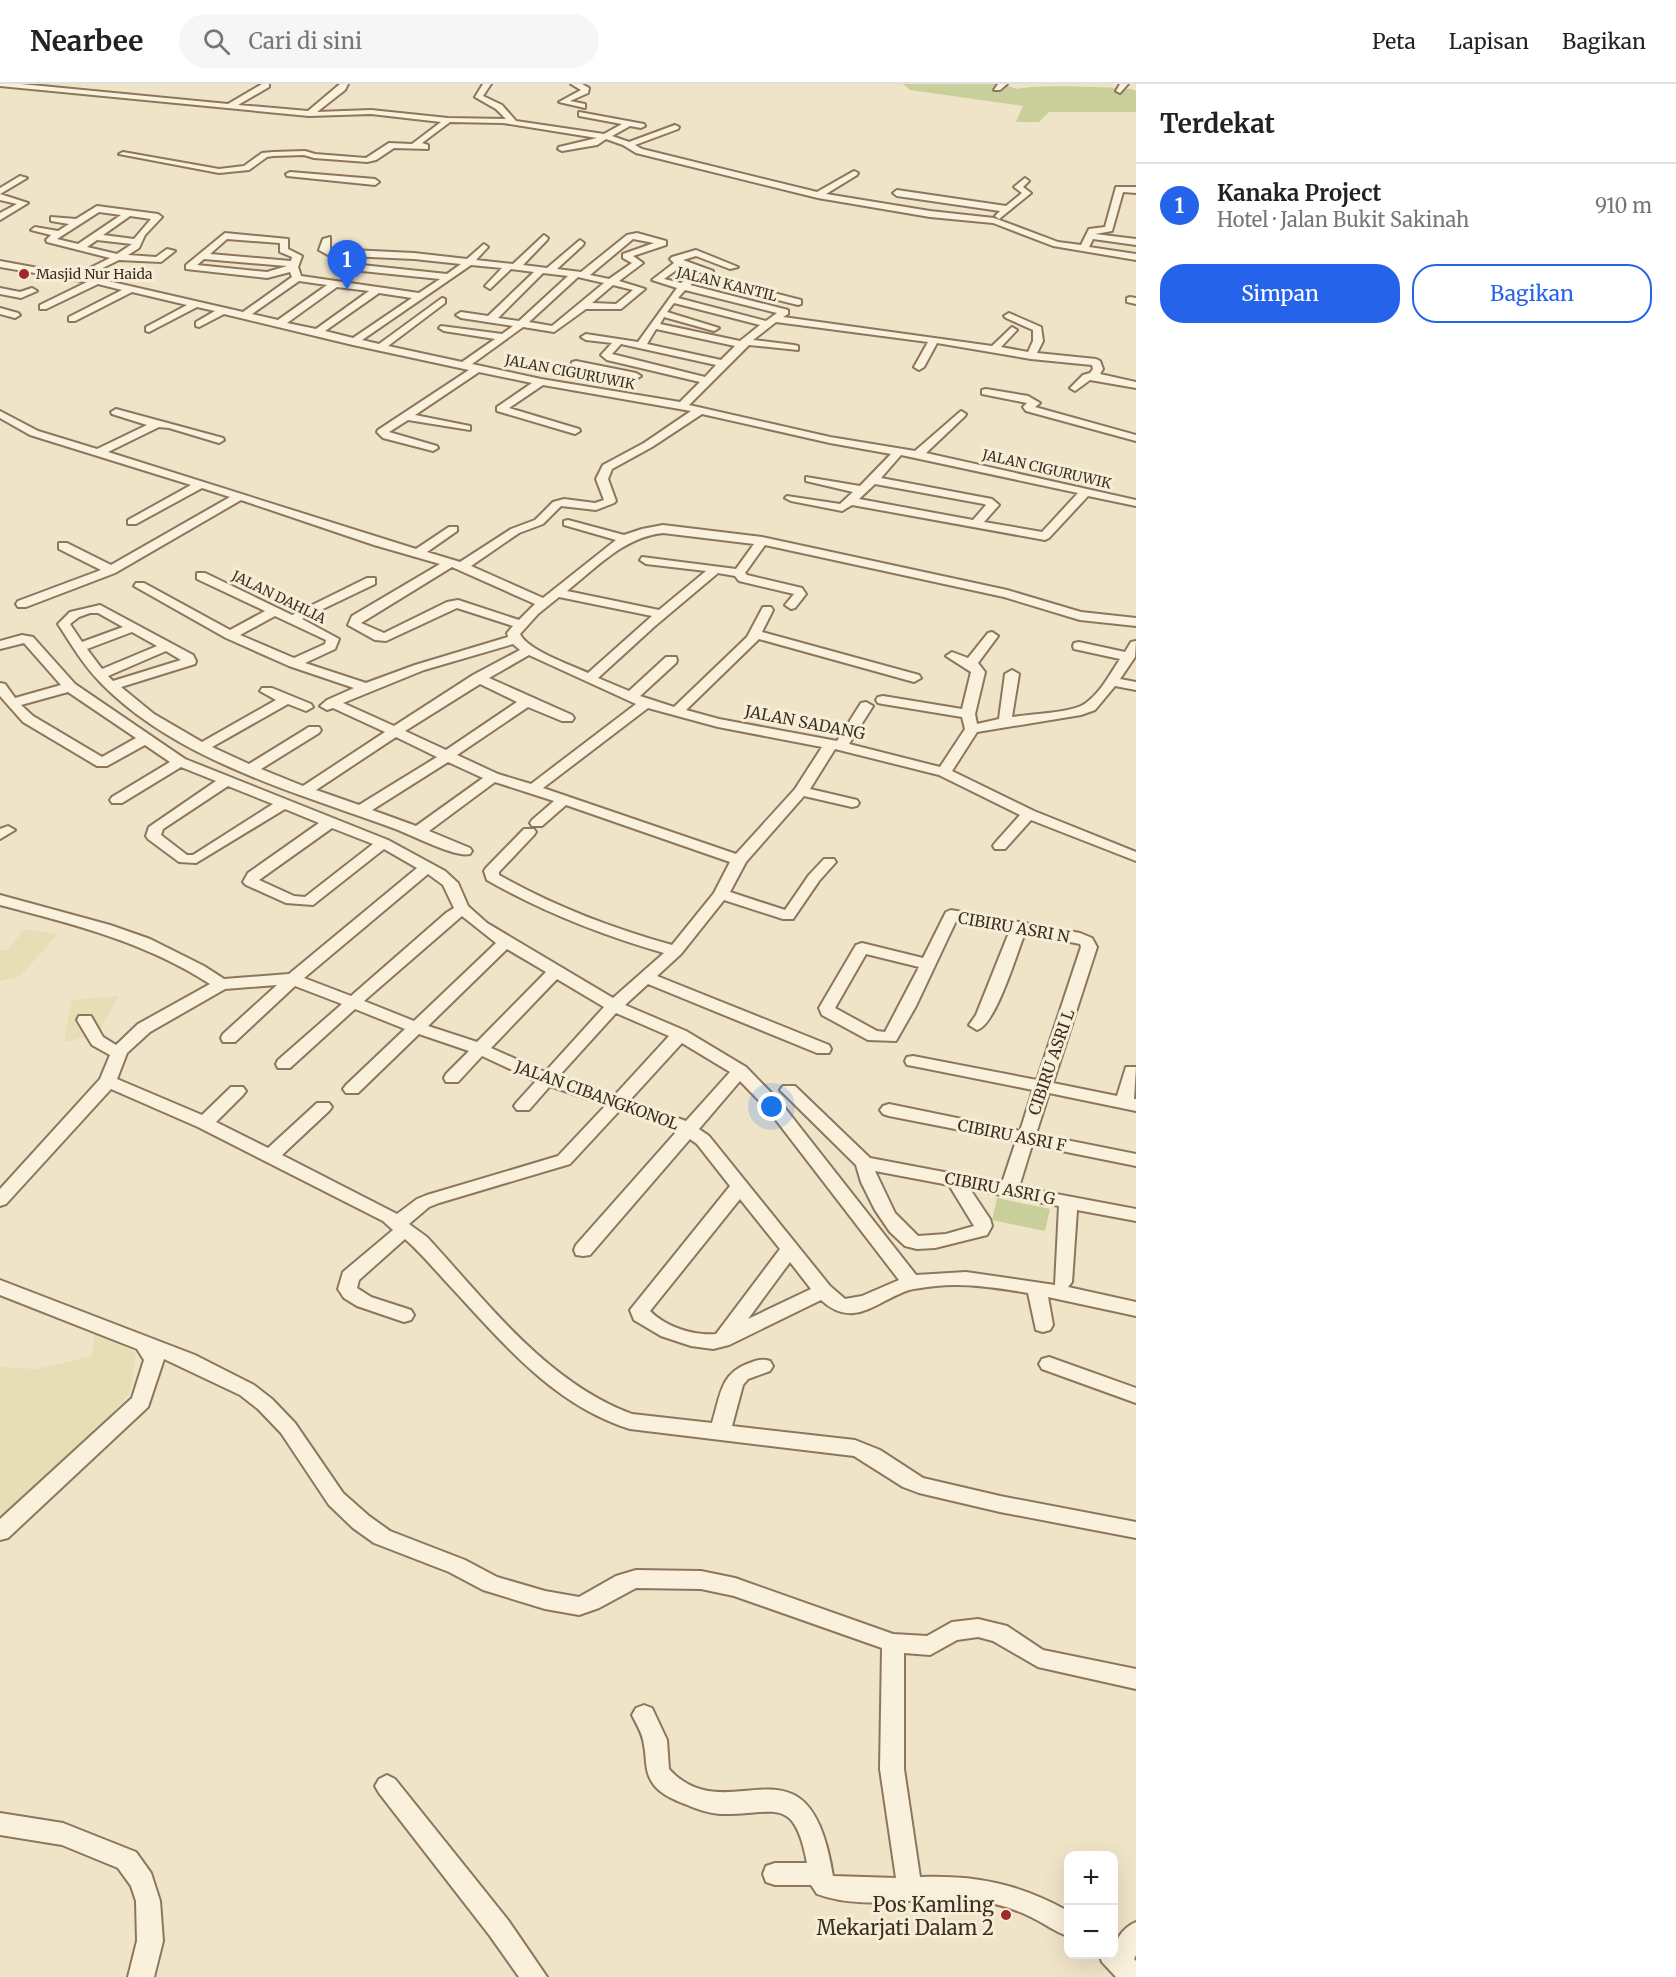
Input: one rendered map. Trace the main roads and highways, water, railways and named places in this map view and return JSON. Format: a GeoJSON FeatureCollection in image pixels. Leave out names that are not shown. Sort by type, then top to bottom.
{"type":"FeatureCollection","features":[{"type":"Feature","properties":{"kind":"place","name":"Masjid Nur Haida"},"geometry":{"type":"Point","coordinates":[24,274]}},
{"type":"Feature","properties":{"kind":"place","name":"Kanaka Project"},"geometry":{"type":"Point","coordinates":[347,290]}},
{"type":"Feature","properties":{"kind":"place","name":"Pos Kamling Mekarjati Dalam 2"},"geometry":{"type":"Point","coordinates":[1006,1915]}}]}
